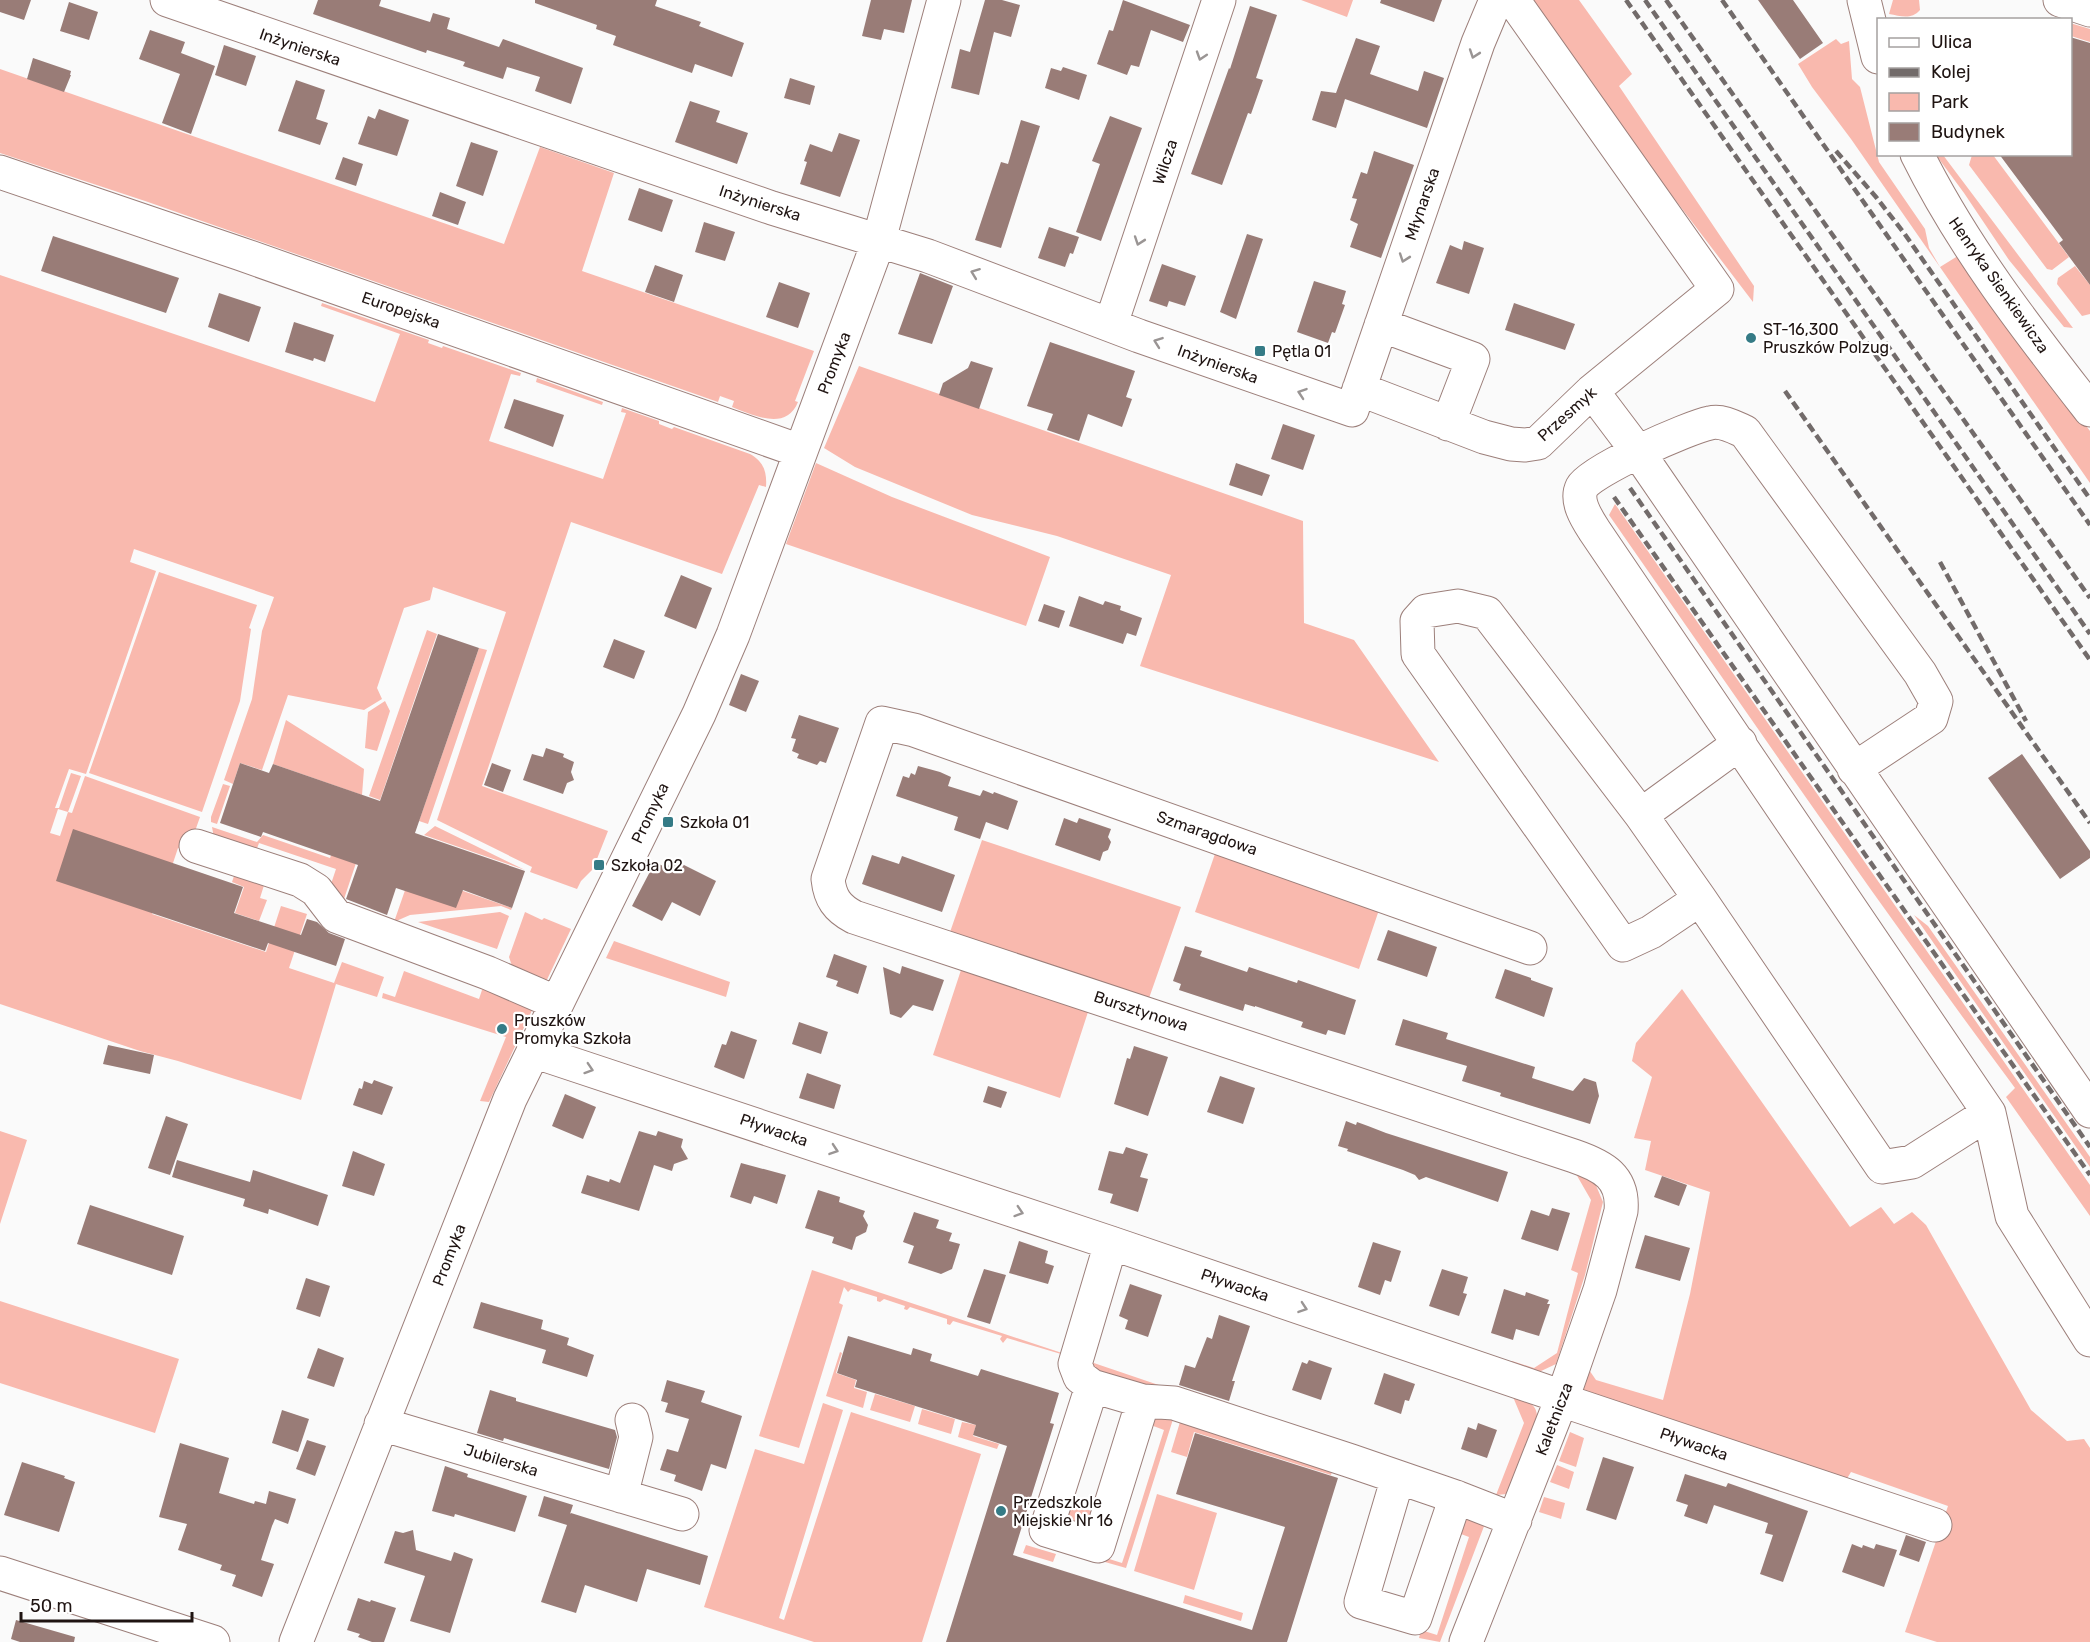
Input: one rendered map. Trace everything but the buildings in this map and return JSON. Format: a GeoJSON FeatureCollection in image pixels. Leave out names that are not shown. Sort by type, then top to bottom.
{"type":"FeatureCollection","features":[{"type":"Feature","properties":{"kind":"street","name":"Inżynierska"},"geometry":{"type":"LineString","coordinates":[[167,0],[749,200],[928,256],[1252,376],[1355,399]]}},
{"type":"Feature","properties":{"kind":"street","name":"Promyka"},"geometry":{"type":"LineString","coordinates":[[296,1642],[510,1099],[699,714],[733,635],[879,240],[944,0]]}},
{"type":"Feature","properties":{"kind":"street","name":"Wilcza"},"geometry":{"type":"LineString","coordinates":[[1111,324],[1219,0]]}},
{"type":"Feature","properties":{"kind":"street","name":"Młynarska"},"geometry":{"type":"LineString","coordinates":[[1355,399],[1474,54],[1496,0]]}},
{"type":"Feature","properties":{"kind":"street","name":"Przesmyk"},"geometry":{"type":"LineString","coordinates":[[1355,399],[1511,444],[1538,443],[1592,391],[1717,289],[1513,0]]}},
{"type":"Feature","properties":{"kind":"street"},"geometry":{"type":"LineString","coordinates":[[1864,0],[1877,53]]}},
{"type":"Feature","properties":{"kind":"street"},"geometry":{"type":"LineString","coordinates":[[2060,0],[2090,10]]}},
{"type":"Feature","properties":{"kind":"street","name":"Henryka Sienkiewicza"},"geometry":{"type":"LineString","coordinates":[[1918,156],[1954,222],[2049,358],[2090,410]]}},
{"type":"Feature","properties":{"kind":"street","name":"Europejska"},"geometry":{"type":"LineString","coordinates":[[0,172],[241,254],[800,451]]}},
{"type":"Feature","properties":{"kind":"street"},"geometry":{"type":"LineString","coordinates":[[1381,325],[1473,359],[1448,424]]}},
{"type":"Feature","properties":{"kind":"street"},"geometry":{"type":"LineString","coordinates":[[1592,391],[1638,452],[2090,1111]]}},
{"type":"Feature","properties":{"kind":"street"},"geometry":{"type":"LineString","coordinates":[[1854,769],[1931,717],[1936,701],[1920,673],[1745,432],[1730,424],[1712,422],[1638,452],[1598,473],[1582,486],[1580,497],[1585,514],[1594,530],[1989,1113],[2012,1216],[2090,1340]]}},
{"type":"Feature","properties":{"kind":"street"},"geometry":{"type":"LineString","coordinates":[[1700,899],[1651,932],[1623,945],[1418,654],[1417,621],[1426,611],[1458,606],[1487,613],[1641,815],[1700,899],[1882,1167],[1912,1162],[1989,1113]]}},
{"type":"Feature","properties":{"kind":"street","name":"Szmaragdowa"},"geometry":{"type":"LineString","coordinates":[[882,723],[914,730],[1530,948]]}},
{"type":"Feature","properties":{"kind":"street","name":"Bursztynowa"},"geometry":{"type":"LineString","coordinates":[[882,723],[828,879],[829,891],[835,903],[844,911],[854,917],[1574,1156],[1606,1171],[1615,1180],[1620,1190]]}},
{"type":"Feature","properties":{"kind":"street"},"geometry":{"type":"LineString","coordinates":[[1641,815],[1740,743]]}},
{"type":"Feature","properties":{"kind":"street"},"geometry":{"type":"LineString","coordinates":[[196,846],[300,880],[316,890],[336,916],[495,976],[557,1003]]}},
{"type":"Feature","properties":{"kind":"street","name":"Pływacka"},"geometry":{"type":"LineString","coordinates":[[533,1051],[1111,1243],[1562,1397],[1598,1412],[1935,1525]]}},
{"type":"Feature","properties":{"kind":"street","name":"Kaletnicza"},"geometry":{"type":"LineString","coordinates":[[1466,1642],[1562,1397],[1603,1278],[1621,1211],[1620,1190]]}},
{"type":"Feature","properties":{"kind":"street"},"geometry":{"type":"LineString","coordinates":[[1111,1243],[1075,1364],[1080,1377],[1092,1386],[1143,1401],[1174,1403],[1398,1477],[1515,1520]]}},
{"type":"Feature","properties":{"kind":"street"},"geometry":{"type":"LineString","coordinates":[[1092,1386],[1046,1530],[1098,1546],[1143,1401]]}},
{"type":"Feature","properties":{"kind":"street"},"geometry":{"type":"LineString","coordinates":[[621,1496],[636,1437],[632,1420]]}},
{"type":"Feature","properties":{"kind":"street","name":"Jubilerska"},"geometry":{"type":"LineString","coordinates":[[381,1424],[682,1514]]}},
{"type":"Feature","properties":{"kind":"street"},"geometry":{"type":"LineString","coordinates":[[1398,1477],[1361,1602],[1415,1618],[1456,1497]]}},
{"type":"Feature","properties":{"kind":"street"},"geometry":{"type":"LineString","coordinates":[[0,1573],[213,1642]]}},
{"type":"Feature","properties":{"kind":"green space"},"geometry":{"type":"Polygon","coordinates":[[[1301,0],[1353,0],[1347,17],[1301,0]]]}},
{"type":"Feature","properties":{"kind":"green space"},"geometry":{"type":"Polygon","coordinates":[[[1528,0],[1579,0],[1632,74],[1619,86],[1754,286],[1753,302],[1638,151],[1528,0]]]}},
{"type":"Feature","properties":{"kind":"green space"},"geometry":{"type":"Polygon","coordinates":[[[1893,0],[1919,0],[1920,10],[1909,16],[1889,14],[1893,0]]]}},
{"type":"Feature","properties":{"kind":"green space"},"geometry":{"type":"Polygon","coordinates":[[[2072,24],[2090,29],[2090,42],[2072,36],[2072,24]]]}},
{"type":"Feature","properties":{"kind":"green space"},"geometry":{"type":"Polygon","coordinates":[[[1836,39],[1841,44],[1849,41],[1852,79],[1860,87],[1879,162],[1925,229],[1929,248],[1940,267],[1961,254],[2008,323],[2090,431],[2090,483],[1851,139],[1812,87],[1798,64],[1836,39]]]}},
{"type":"Feature","properties":{"kind":"green space"},"geometry":{"type":"Polygon","coordinates":[[[0,69],[504,244],[540,147],[614,173],[582,271],[814,351],[795,401],[798,402],[786,417],[768,419],[759,417],[732,407],[734,401],[720,396],[718,402],[148,202],[0,153],[0,69]]]}},
{"type":"Feature","properties":{"kind":"green space"},"geometry":{"type":"Polygon","coordinates":[[[1937,156],[1944,156],[2073,328],[2064,327],[2009,260],[1937,156]]]}},
{"type":"Feature","properties":{"kind":"green space"},"geometry":{"type":"Polygon","coordinates":[[[1972,156],[1994,156],[2069,257],[2052,270],[2047,269],[1969,165],[1972,156]]]}},
{"type":"Feature","properties":{"kind":"green space"},"geometry":{"type":"Polygon","coordinates":[[[2075,266],[2090,285],[2090,314],[2082,316],[2057,284],[2058,278],[2075,266]]]}},
{"type":"Feature","properties":{"kind":"green space"},"geometry":{"type":"Polygon","coordinates":[[[0,275],[375,402],[400,334],[321,306],[322,303],[429,340],[428,343],[442,348],[443,346],[521,373],[520,376],[511,374],[489,441],[603,479],[626,413],[621,412],[622,408],[659,421],[659,424],[672,429],[674,427],[750,454],[761,464],[765,472],[766,487],[759,485],[722,574],[571,522],[482,786],[608,831],[593,869],[581,881],[577,889],[530,872],[532,867],[437,820],[506,612],[433,587],[430,600],[404,608],[377,688],[382,699],[364,710],[288,695],[262,770],[240,763],[233,784],[224,780],[252,699],[262,631],[274,597],[134,549],[130,562],[156,571],[86,774],[69,769],[55,808],[59,808],[71,773],[81,776],[68,812],[72,813],[85,776],[200,817],[188,851],[178,848],[165,887],[152,914],[266,952],[281,906],[307,914],[289,968],[334,983],[342,962],[384,977],[377,997],[336,984],[301,1100],[140,1051],[0,1004],[0,275]],[[58,809],[50,833],[60,836],[68,812],[58,809]]]}},
{"type":"Feature","properties":{"kind":"green space"},"geometry":{"type":"Polygon","coordinates":[[[859,366],[1303,521],[1304,623],[1354,640],[1439,762],[1140,666],[1171,575],[1057,536],[972,515],[855,467],[824,448],[859,366]]]}},
{"type":"Feature","properties":{"kind":"green space"},"geometry":{"type":"Polygon","coordinates":[[[537,378],[603,402],[602,405],[536,382],[537,378]]]}},
{"type":"Feature","properties":{"kind":"green space"},"geometry":{"type":"Polygon","coordinates":[[[816,463],[892,497],[1050,557],[1026,626],[786,544],[816,463]]]}},
{"type":"Feature","properties":{"kind":"green space"},"geometry":{"type":"Polygon","coordinates":[[[1615,504],[2090,1185],[2090,1216],[2006,1097],[2015,1088],[1860,875],[1609,515],[1615,504]]]}},
{"type":"Feature","properties":{"kind":"green space"},"geometry":{"type":"Polygon","coordinates":[[[159,572],[257,605],[249,628],[251,629],[240,701],[202,812],[89,773],[159,572]]]}},
{"type":"Feature","properties":{"kind":"green space"},"geometry":{"type":"Polygon","coordinates":[[[427,630],[437,634],[380,800],[369,796],[427,630]]]}},
{"type":"Feature","properties":{"kind":"green space"},"geometry":{"type":"Polygon","coordinates":[[[479,648],[487,650],[428,824],[419,821],[479,648]]]}},
{"type":"Feature","properties":{"kind":"green space"},"geometry":{"type":"Polygon","coordinates":[[[385,701],[390,711],[377,751],[365,748],[368,712],[385,701]]]}},
{"type":"Feature","properties":{"kind":"green space"},"geometry":{"type":"Polygon","coordinates":[[[286,720],[364,769],[362,795],[273,764],[286,720]]]}},
{"type":"Feature","properties":{"kind":"green space"},"geometry":{"type":"Polygon","coordinates":[[[223,784],[230,786],[217,824],[211,822],[211,817],[223,784]]]}},
{"type":"Feature","properties":{"kind":"green space"},"geometry":{"type":"Polygon","coordinates":[[[435,826],[525,870],[424,835],[435,826]]]}},
{"type":"Feature","properties":{"kind":"green space"},"geometry":{"type":"Polygon","coordinates":[[[212,827],[257,842],[263,835],[330,858],[336,843],[360,851],[340,911],[331,884],[336,869],[259,843],[255,854],[214,838],[212,827]]]}},
{"type":"Feature","properties":{"kind":"green space"},"geometry":{"type":"Polygon","coordinates":[[[982,840],[1181,907],[1148,1001],[949,935],[982,840]]]}},
{"type":"Feature","properties":{"kind":"green space"},"geometry":{"type":"Polygon","coordinates":[[[1217,848],[1381,904],[1359,969],[1195,912],[1217,848]]]}},
{"type":"Feature","properties":{"kind":"green space"},"geometry":{"type":"Polygon","coordinates":[[[237,867],[265,882],[260,898],[267,900],[259,921],[235,913],[244,887],[232,882],[237,867]]]}},
{"type":"Feature","properties":{"kind":"green space"},"geometry":{"type":"Polygon","coordinates":[[[411,873],[512,908],[511,910],[501,906],[410,915],[394,922],[411,873]]]}},
{"type":"Feature","properties":{"kind":"green space"},"geometry":{"type":"Polygon","coordinates":[[[500,912],[509,916],[497,949],[418,922],[500,912]]]}},
{"type":"Feature","properties":{"kind":"green space"},"geometry":{"type":"Polygon","coordinates":[[[525,912],[571,929],[544,986],[515,975],[509,957],[525,912]]]}},
{"type":"Feature","properties":{"kind":"green space"},"geometry":{"type":"Polygon","coordinates":[[[1914,915],[1928,926],[2090,1157],[2090,1167],[1914,915]]]}},
{"type":"Feature","properties":{"kind":"green space"},"geometry":{"type":"Polygon","coordinates":[[[614,941],[730,982],[726,997],[606,958],[614,941]]]}},
{"type":"Feature","properties":{"kind":"green space"},"geometry":{"type":"Polygon","coordinates":[[[961,970],[1088,1012],[1060,1098],[933,1055],[961,970]]]}},
{"type":"Feature","properties":{"kind":"green space"},"geometry":{"type":"Polygon","coordinates":[[[404,971],[479,999],[484,984],[535,1004],[489,1102],[480,1101],[506,1037],[382,998],[383,993],[395,997],[404,971]]]}},
{"type":"Feature","properties":{"kind":"green space"},"geometry":{"type":"Polygon","coordinates":[[[1682,989],[1850,1227],[1881,1207],[1894,1224],[1912,1212],[1926,1225],[2031,1410],[2067,1441],[2084,1439],[2090,1448],[2090,1642],[1937,1642],[1905,1632],[1948,1506],[1851,1472],[1843,1485],[1585,1398],[1581,1385],[1585,1364],[1596,1380],[1663,1400],[1690,1294],[1710,1192],[1645,1170],[1651,1141],[1634,1138],[1652,1077],[1632,1061],[1636,1043],[1682,989]]]}},
{"type":"Feature","properties":{"kind":"green space"},"geometry":{"type":"Polygon","coordinates":[[[0,1131],[27,1140],[0,1224],[0,1131]]]}},
{"type":"Feature","properties":{"kind":"green space"},"geometry":{"type":"Polygon","coordinates":[[[1576,1174],[1595,1183],[1603,1202],[1585,1275],[1556,1364],[1539,1372],[1510,1369],[1512,1361],[1534,1368],[1557,1353],[1578,1273],[1571,1270],[1591,1200],[1576,1174]]]}},
{"type":"Feature","properties":{"kind":"green space"},"geometry":{"type":"Polygon","coordinates":[[[812,1270],[1062,1353],[1007,1338],[1003,1343],[1000,1339],[1002,1336],[953,1321],[950,1325],[947,1324],[947,1319],[910,1307],[907,1310],[904,1309],[905,1306],[884,1299],[880,1302],[877,1301],[877,1297],[851,1289],[848,1292],[844,1287],[839,1303],[843,1305],[799,1448],[759,1436],[812,1270]]]}},
{"type":"Feature","properties":{"kind":"green space"},"geometry":{"type":"Polygon","coordinates":[[[0,1301],[179,1359],[155,1433],[0,1383],[0,1301]]]}},
{"type":"Feature","properties":{"kind":"green space"},"geometry":{"type":"Polygon","coordinates":[[[840,1352],[842,1353],[836,1373],[856,1380],[854,1388],[867,1392],[863,1408],[826,1396],[840,1352]]]}},
{"type":"Feature","properties":{"kind":"green space"},"geometry":{"type":"Polygon","coordinates":[[[1085,1360],[1194,1397],[1090,1375],[1085,1360]]]}},
{"type":"Feature","properties":{"kind":"green space"},"geometry":{"type":"Polygon","coordinates":[[[875,1394],[915,1406],[910,1422],[870,1410],[875,1394]]]}},
{"type":"Feature","properties":{"kind":"green space"},"geometry":{"type":"Polygon","coordinates":[[[1513,1397],[1533,1405],[1537,1417],[1507,1494],[1496,1495],[1524,1423],[1513,1397]]]}},
{"type":"Feature","properties":{"kind":"green space"},"geometry":{"type":"Polygon","coordinates":[[[823,1403],[843,1410],[779,1618],[784,1620],[851,1412],[981,1454],[922,1642],[814,1642],[704,1607],[755,1449],[804,1464],[823,1403]]]}},
{"type":"Feature","properties":{"kind":"green space"},"geometry":{"type":"Polygon","coordinates":[[[922,1409],[955,1419],[951,1434],[918,1424],[922,1409]]]}},
{"type":"Feature","properties":{"kind":"green space"},"geometry":{"type":"Polygon","coordinates":[[[1175,1413],[1126,1568],[1105,1562],[1106,1558],[1122,1563],[1164,1430],[1148,1424],[1152,1417],[1175,1413]]]}},
{"type":"Feature","properties":{"kind":"green space"},"geometry":{"type":"Polygon","coordinates":[[[962,1422],[976,1425],[973,1436],[999,1444],[997,1449],[958,1437],[962,1422]]]}},
{"type":"Feature","properties":{"kind":"green space"},"geometry":{"type":"Polygon","coordinates":[[[1180,1422],[1332,1472],[1331,1475],[1194,1432],[1187,1457],[1171,1452],[1180,1422]]]}},
{"type":"Feature","properties":{"kind":"green space"},"geometry":{"type":"Polygon","coordinates":[[[1570,1432],[1584,1438],[1576,1467],[1559,1461],[1570,1432]]]}},
{"type":"Feature","properties":{"kind":"green space"},"geometry":{"type":"Polygon","coordinates":[[[1557,1465],[1574,1472],[1569,1489],[1550,1482],[1557,1465]]]}},
{"type":"Feature","properties":{"kind":"green space"},"geometry":{"type":"Polygon","coordinates":[[[1157,1494],[1217,1513],[1194,1590],[1134,1571],[1157,1494]]]}},
{"type":"Feature","properties":{"kind":"green space"},"geometry":{"type":"Polygon","coordinates":[[[1544,1497],[1565,1503],[1561,1519],[1539,1512],[1544,1497]]]}},
{"type":"Feature","properties":{"kind":"green space"},"geometry":{"type":"Polygon","coordinates":[[[1066,1503],[1098,1513],[1090,1530],[1062,1517],[1066,1503]]]}},
{"type":"Feature","properties":{"kind":"green space"},"geometry":{"type":"Polygon","coordinates":[[[1468,1517],[1486,1521],[1440,1642],[1419,1638],[1421,1630],[1437,1635],[1469,1537],[1453,1531],[1456,1524],[1468,1517]]]}},
{"type":"Feature","properties":{"kind":"green space"},"geometry":{"type":"Polygon","coordinates":[[[1026,1545],[1056,1554],[1053,1562],[1023,1553],[1026,1545]]]}},
{"type":"Feature","properties":{"kind":"green space"},"geometry":{"type":"Polygon","coordinates":[[[1185,1595],[1243,1613],[1241,1621],[1183,1603],[1185,1595]]]}},
{"type":"Feature","properties":{"kind":"railway"},"geometry":{"type":"LineString","coordinates":[[1626,0],[2090,660]]}},
{"type":"Feature","properties":{"kind":"railway"},"geometry":{"type":"LineString","coordinates":[[1645,0],[2090,634]]}},
{"type":"Feature","properties":{"kind":"railway"},"geometry":{"type":"LineString","coordinates":[[1666,0],[2090,598]]}},
{"type":"Feature","properties":{"kind":"railway"},"geometry":{"type":"LineString","coordinates":[[1722,0],[2090,525]]}},
{"type":"Feature","properties":{"kind":"railway"},"geometry":{"type":"LineString","coordinates":[[1836,151],[1904,233],[2090,499]]}},
{"type":"Feature","properties":{"kind":"railway"},"geometry":{"type":"LineString","coordinates":[[1785,391],[2090,823]]}},
{"type":"Feature","properties":{"kind":"railway"},"geometry":{"type":"LineString","coordinates":[[1630,488],[2090,1147]]}},
{"type":"Feature","properties":{"kind":"railway"},"geometry":{"type":"LineString","coordinates":[[1614,497],[2090,1175]]}},
{"type":"Feature","properties":{"kind":"railway"},"geometry":{"type":"LineString","coordinates":[[1940,562],[2026,721]]}},
{"type":"Feature","properties":{"kind":"place","name":"ST-16,300 Pruszków Polzug"},"geometry":{"type":"Point","coordinates":[1751,338]}},
{"type":"Feature","properties":{"kind":"place","name":"Pętla 01"},"geometry":{"type":"Point","coordinates":[1260,351]}},
{"type":"Feature","properties":{"kind":"place","name":"Szkoła 01"},"geometry":{"type":"Point","coordinates":[668,822]}},
{"type":"Feature","properties":{"kind":"place","name":"Szkoła 02"},"geometry":{"type":"Point","coordinates":[599,865]}},
{"type":"Feature","properties":{"kind":"place","name":"Pruszków Promyka Szkoła"},"geometry":{"type":"Point","coordinates":[502,1029]}},
{"type":"Feature","properties":{"kind":"place","name":"Przedszkole Miejskie Nr 16"},"geometry":{"type":"Point","coordinates":[1001,1511]}}]}
